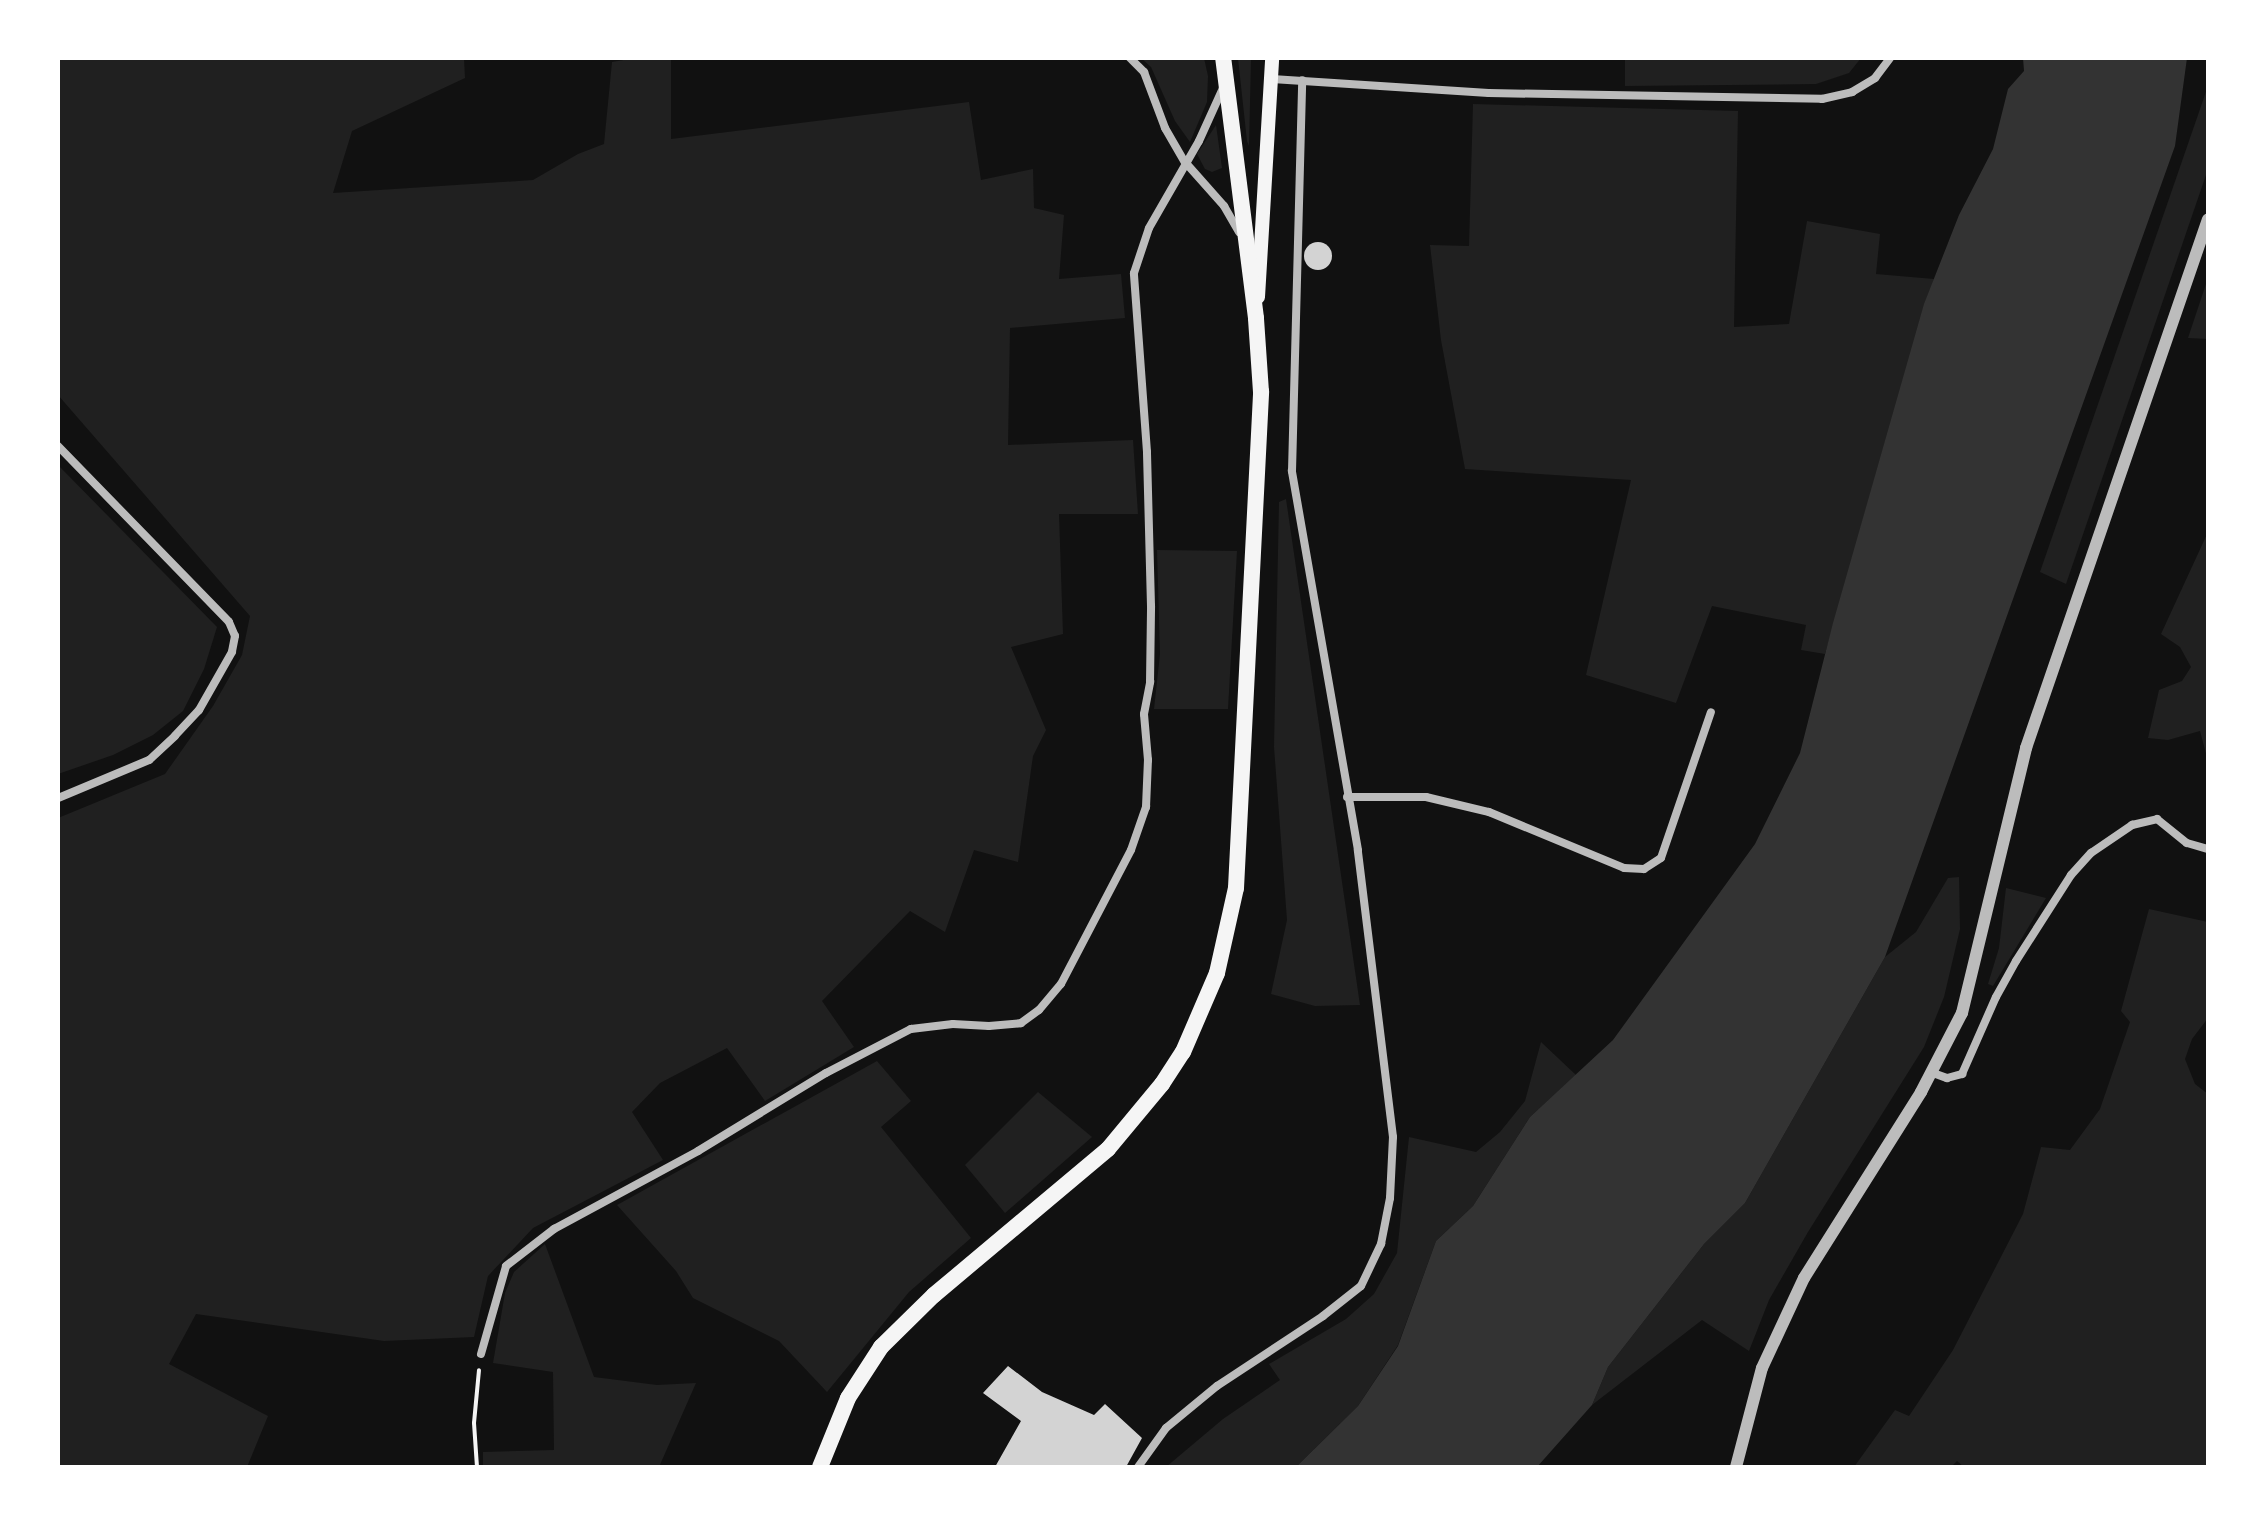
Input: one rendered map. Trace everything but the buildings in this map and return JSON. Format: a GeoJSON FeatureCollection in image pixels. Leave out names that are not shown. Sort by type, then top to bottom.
{"type":"FeatureCollection","features":[{"type":"Feature","properties":{"kind":"main road"},"geometry":{"type":"LineString","coordinates":[[820,1467],[848,1398],[881,1347],[934,1295],[1108,1149],[1162,1084],[1183,1052],[1217,973],[1236,888],[1261,392],[1256,318],[1223,58]]}},
{"type":"Feature","properties":{"kind":"main road"},"geometry":{"type":"LineString","coordinates":[[1256,318],[1272,58]]}},
{"type":"Feature","properties":{"kind":"street"},"geometry":{"type":"LineString","coordinates":[[1130,58],[1144,72],[1165,128],[1185,162],[1224,206],[1246,248]]}},
{"type":"Feature","properties":{"kind":"street"},"geometry":{"type":"LineString","coordinates":[[1272,79],[1489,93],[1822,99],[1852,92],[1875,78],[1890,58]]}},
{"type":"Feature","properties":{"kind":"street"},"geometry":{"type":"LineString","coordinates":[[481,1354],[506,1266],[554,1229],[698,1151],[826,1073],[911,1029],[953,1024],[989,1026],[1021,1023],[1039,1010],[1061,984],[1131,850],[1146,807],[1148,760],[1144,714],[1150,682],[1151,606],[1147,452],[1134,273],[1140,246],[1212,117],[1226,79]]}},
{"type":"Feature","properties":{"kind":"street"},"geometry":{"type":"LineString","coordinates":[[1138,1467],[1166,1428],[1217,1386],[1323,1316],[1361,1286],[1381,1244],[1390,1198],[1393,1137],[1358,850],[1292,471],[1302,80]]}},
{"type":"Feature","properties":{"kind":"street"},"geometry":{"type":"LineString","coordinates":[[1736,1467],[1759,1376],[1786,1314],[1846,1208],[1952,1038],[1970,987],[2010,801],[2044,689],[2208,219]]}},
{"type":"Feature","properties":{"kind":"street"},"geometry":{"type":"LineString","coordinates":[[58,446],[229,622],[235,636],[232,652],[199,710],[149,760],[58,798]]}},
{"type":"Feature","properties":{"kind":"street"},"geometry":{"type":"LineString","coordinates":[[1347,797],[1426,797],[1489,812],[1624,868],[1644,869],[1661,858],[1711,712]]}},
{"type":"Feature","properties":{"kind":"street"},"geometry":{"type":"LineString","coordinates":[[1933,1073],[1947,1078],[1962,1074],[1996,997],[2016,961],[2071,875],[2091,853],[2132,825],[2157,819],[2187,843],[2208,849]]}},
{"type":"Feature","properties":{"kind":"path"},"geometry":{"type":"LineString","coordinates":[[477,1467],[474,1423],[481,1354]]}},
{"type":"Feature","properties":{"kind":"shaded area"},"geometry":{"type":"Polygon","coordinates":[[[58,58],[464,58],[465,78],[352,131],[333,193],[533,180],[578,154],[604,144],[612,62],[635,58],[671,58],[671,139],[969,102],[981,180],[1033,169],[1034,208],[1064,215],[1059,279],[1121,274],[1125,318],[1010,328],[1008,445],[1133,440],[1138,514],[1059,514],[1063,634],[1011,647],[1046,730],[1033,756],[1018,862],[974,850],[945,932],[910,911],[822,1001],[854,1047],[765,1101],[727,1048],[660,1083],[632,1112],[663,1160],[533,1228],[488,1276],[474,1337],[384,1341],[196,1314],[169,1364],[268,1416],[247,1467],[58,1467],[58,818],[165,774],[213,706],[242,655],[250,616],[58,395],[58,58]]]}},
{"type":"Feature","properties":{"kind":"shaded area"},"geometry":{"type":"Polygon","coordinates":[[[1141,58],[1204,58],[1208,76],[1207,102],[1190,142],[1175,121],[1151,67],[1141,58]]]}},
{"type":"Feature","properties":{"kind":"shaded area"},"geometry":{"type":"Polygon","coordinates":[[[1238,58],[1251,58],[1249,146],[1247,141],[1238,58]]]}},
{"type":"Feature","properties":{"kind":"shaded area"},"geometry":{"type":"Polygon","coordinates":[[[1625,58],[1861,58],[1849,73],[1816,84],[1625,86],[1625,58]]]}},
{"type":"Feature","properties":{"kind":"shaded area"},"geometry":{"type":"Polygon","coordinates":[[[2023,58],[2187,58],[2175,146],[1885,957],[1745,1203],[1704,1244],[1608,1367],[1592,1405],[1537,1467],[1296,1467],[1358,1406],[1398,1346],[1436,1241],[1473,1206],[1530,1117],[1613,1040],[1755,844],[1800,753],[1833,623],[1924,304],[1959,215],[1993,149],[2008,89],[2024,71],[2023,58]]]}},
{"type":"Feature","properties":{"kind":"shaded area"},"geometry":{"type":"Polygon","coordinates":[[[2208,86],[2208,169],[2066,584],[2040,572],[2208,86]]]}},
{"type":"Feature","properties":{"kind":"shaded area"},"geometry":{"type":"Polygon","coordinates":[[[1473,104],[1738,111],[1734,327],[1789,324],[1807,221],[1880,234],[1876,274],[1934,279],[1825,654],[1801,650],[1806,625],[1712,606],[1676,703],[1586,675],[1631,480],[1465,469],[1441,340],[1430,245],[1469,246],[1473,104]]]}},
{"type":"Feature","properties":{"kind":"shaded area"},"geometry":{"type":"Polygon","coordinates":[[[1216,125],[1222,168],[1212,172],[1205,169],[1197,154],[1216,125]]]}},
{"type":"Feature","properties":{"kind":"shaded area"},"geometry":{"type":"Polygon","coordinates":[[[2208,278],[2208,339],[2188,338],[2208,278]]]}},
{"type":"Feature","properties":{"kind":"shaded area"},"geometry":{"type":"Polygon","coordinates":[[[58,465],[217,627],[204,669],[183,711],[153,735],[113,755],[58,774],[58,465]]]}},
{"type":"Feature","properties":{"kind":"shaded area"},"geometry":{"type":"Polygon","coordinates":[[[1286,499],[1360,1005],[1315,1006],[1271,994],[1287,920],[1274,747],[1279,502],[1286,499]]]}},
{"type":"Feature","properties":{"kind":"shaded area"},"geometry":{"type":"Polygon","coordinates":[[[2208,532],[2208,761],[2200,731],[2168,740],[2148,738],[2159,690],[2182,681],[2191,667],[2180,647],[2161,634],[2208,532]]]}},
{"type":"Feature","properties":{"kind":"shaded area"},"geometry":{"type":"Polygon","coordinates":[[[1157,550],[1237,551],[1228,709],[1154,709],[1160,654],[1157,550]]]}},
{"type":"Feature","properties":{"kind":"shaded area"},"geometry":{"type":"Polygon","coordinates":[[[1959,877],[1960,929],[1944,997],[1924,1047],[1808,1232],[1769,1300],[1749,1351],[1702,1320],[1592,1405],[1608,1367],[1704,1244],[1745,1203],[1885,957],[1916,932],[1948,878],[1959,877]]]}},
{"type":"Feature","properties":{"kind":"shaded area"},"geometry":{"type":"Polygon","coordinates":[[[2006,888],[2046,898],[1993,986],[1988,984],[1999,948],[2006,888]]]}},
{"type":"Feature","properties":{"kind":"shaded area"},"geometry":{"type":"Polygon","coordinates":[[[2149,909],[2208,922],[2208,1018],[2192,1039],[2185,1059],[2195,1084],[2208,1094],[2208,1467],[1964,1467],[1957,1461],[1951,1467],[1854,1467],[1895,1410],[1909,1416],[1953,1350],[2023,1214],[2041,1147],[2070,1150],[2100,1109],[2130,1022],[2121,1011],[2149,909]]]}},
{"type":"Feature","properties":{"kind":"shaded area"},"geometry":{"type":"Polygon","coordinates":[[[1541,1042],[1576,1075],[1530,1117],[1473,1206],[1436,1241],[1398,1345],[1358,1406],[1296,1467],[1166,1467],[1223,1419],[1280,1380],[1269,1364],[1346,1319],[1374,1294],[1397,1253],[1409,1137],[1476,1152],[1500,1132],[1525,1101],[1541,1042]]]}},
{"type":"Feature","properties":{"kind":"shaded area"},"geometry":{"type":"Polygon","coordinates":[[[877,1061],[911,1101],[881,1127],[971,1238],[909,1292],[827,1392],[779,1341],[693,1298],[676,1271],[617,1205],[877,1061]]]}},
{"type":"Feature","properties":{"kind":"shaded area"},"geometry":{"type":"Polygon","coordinates":[[[1038,1092],[1092,1137],[1005,1213],[965,1165],[1038,1092]]]}},
{"type":"Feature","properties":{"kind":"shaded area"},"geometry":{"type":"Polygon","coordinates":[[[545,1244],[594,1377],[657,1385],[696,1383],[659,1467],[483,1467],[483,1452],[554,1450],[553,1372],[493,1363],[505,1293],[514,1272],[545,1244]]]}}]}
